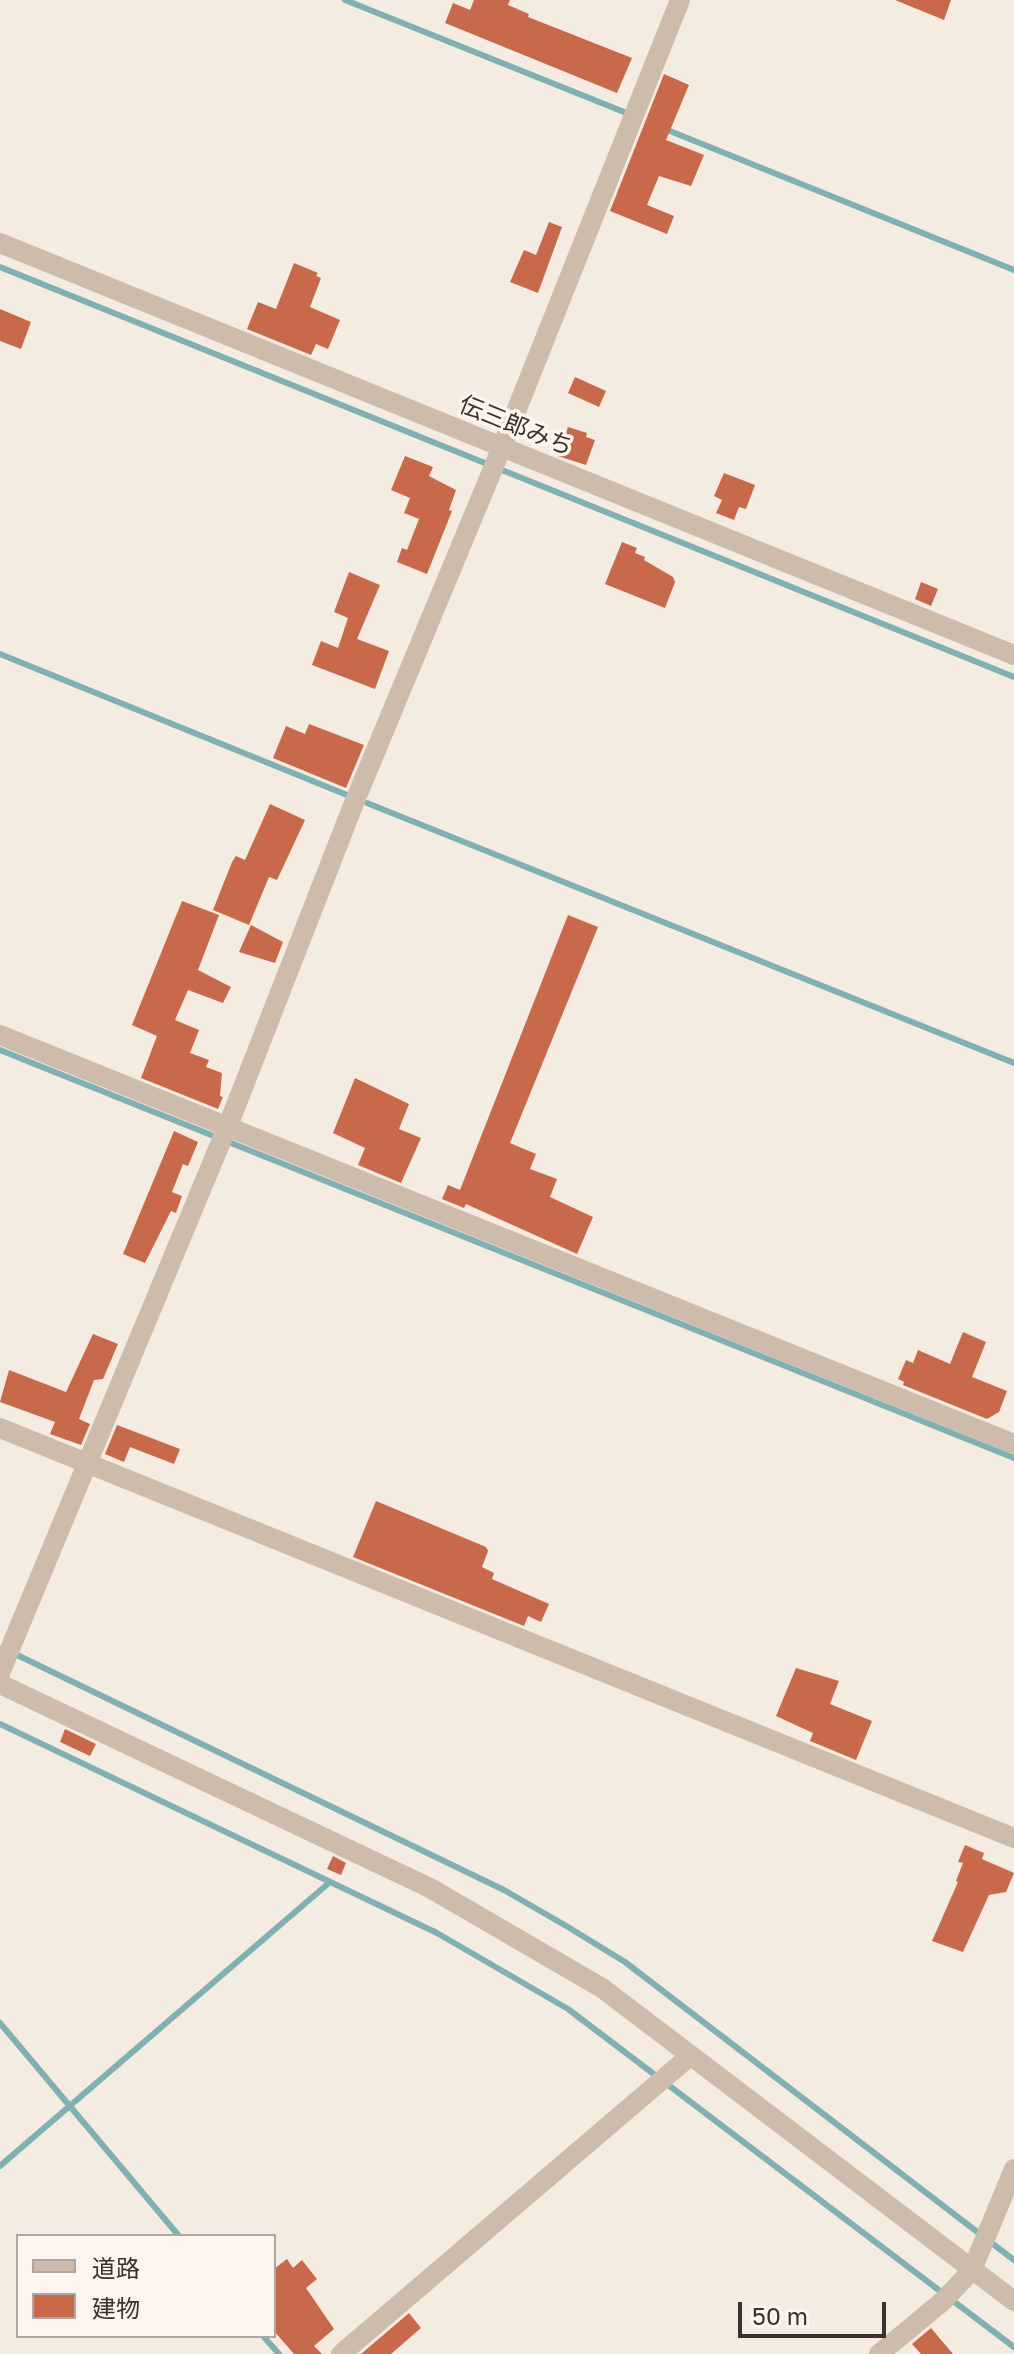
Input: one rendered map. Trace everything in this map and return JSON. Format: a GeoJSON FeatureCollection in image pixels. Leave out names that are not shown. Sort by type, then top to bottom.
{"type":"FeatureCollection","features":[{"type":"Feature","properties":{"kind":"street"},"geometry":{"type":"LineString","coordinates":[[0,1706],[3,1670],[86,1461],[222,1134],[680,0]]}},
{"type":"Feature","properties":{"kind":"street","name":"伝三郎みち"},"geometry":{"type":"LineString","coordinates":[[0,243],[496,459],[1014,655]]}},
{"type":"Feature","properties":{"kind":"street"},"geometry":{"type":"LineString","coordinates":[[0,1035],[222,1134],[1014,1444]]}},
{"type":"Feature","properties":{"kind":"street"},"geometry":{"type":"LineString","coordinates":[[0,1428],[1014,1838]]}},
{"type":"Feature","properties":{"kind":"street"},"geometry":{"type":"LineString","coordinates":[[3,1670],[430,1888],[602,1988],[1014,2301]]}},
{"type":"Feature","properties":{"kind":"street"},"geometry":{"type":"LineString","coordinates":[[341,2354],[690,2056]]}},
{"type":"Feature","properties":{"kind":"street"},"geometry":{"type":"LineString","coordinates":[[879,2354],[948,2296],[972,2270],[1014,2169]]}},
{"type":"Feature","properties":{"kind":"building"},"geometry":{"type":"Polygon","coordinates":[[[474,0],[510,0],[508,5],[529,14],[528,17],[632,58],[617,93],[445,23],[453,3],[470,10],[474,0]]]}},
{"type":"Feature","properties":{"kind":"building"},"geometry":{"type":"Polygon","coordinates":[[[895,0],[951,0],[944,20],[895,0]]]}},
{"type":"Feature","properties":{"kind":"building"},"geometry":{"type":"Polygon","coordinates":[[[664,74],[689,85],[666,140],[704,155],[691,186],[659,176],[647,205],[674,216],[667,234],[610,211],[664,74]]]}},
{"type":"Feature","properties":{"kind":"building"},"geometry":{"type":"Polygon","coordinates":[[[549,222],[562,227],[538,293],[510,282],[524,250],[536,255],[549,222]]]}},
{"type":"Feature","properties":{"kind":"building"},"geometry":{"type":"Polygon","coordinates":[[[294,263],[318,273],[316,276],[321,278],[310,307],[340,320],[328,349],[316,344],[311,355],[247,329],[258,302],[276,309],[294,263]]]}},
{"type":"Feature","properties":{"kind":"building"},"geometry":{"type":"Polygon","coordinates":[[[0,309],[31,322],[21,349],[0,341],[0,309]]]}},
{"type":"Feature","properties":{"kind":"building"},"geometry":{"type":"Polygon","coordinates":[[[575,377],[606,391],[599,407],[568,393],[575,377]]]}},
{"type":"Feature","properties":{"kind":"building"},"geometry":{"type":"Polygon","coordinates":[[[568,427],[587,433],[586,437],[595,440],[586,465],[558,456],[568,427]]]}},
{"type":"Feature","properties":{"kind":"building"},"geometry":{"type":"Polygon","coordinates":[[[405,456],[433,467],[429,476],[456,490],[449,510],[452,511],[427,574],[397,562],[402,548],[407,550],[419,519],[404,513],[410,498],[391,490],[405,456]]]}},
{"type":"Feature","properties":{"kind":"building"},"geometry":{"type":"Polygon","coordinates":[[[724,473],[755,485],[746,509],[739,507],[734,520],[716,513],[722,500],[714,496],[724,473]]]}},
{"type":"Feature","properties":{"kind":"building"},"geometry":{"type":"Polygon","coordinates":[[[622,542],[637,548],[635,553],[673,577],[675,582],[665,608],[605,584],[622,542]]]}},
{"type":"Feature","properties":{"kind":"building"},"geometry":{"type":"Polygon","coordinates":[[[349,572],[380,585],[357,639],[389,651],[375,689],[312,665],[321,641],[338,648],[348,618],[334,612],[349,572]]]}},
{"type":"Feature","properties":{"kind":"building"},"geometry":{"type":"Polygon","coordinates":[[[921,582],[938,589],[931,606],[915,599],[921,582]]]}},
{"type":"Feature","properties":{"kind":"building"},"geometry":{"type":"Polygon","coordinates":[[[309,724],[364,745],[346,788],[273,758],[286,726],[305,734],[309,724]]]}},
{"type":"Feature","properties":{"kind":"building"},"geometry":{"type":"Polygon","coordinates":[[[270,804],[305,820],[277,880],[269,877],[249,925],[213,910],[232,862],[236,856],[245,860],[270,804]]]}},
{"type":"Feature","properties":{"kind":"building"},"geometry":{"type":"Polygon","coordinates":[[[182,901],[219,915],[198,970],[231,987],[223,1003],[188,990],[175,1020],[199,1030],[190,1053],[209,1060],[206,1067],[222,1073],[220,1096],[223,1097],[218,1109],[141,1078],[157,1036],[132,1025],[182,901]]]}},
{"type":"Feature","properties":{"kind":"building"},"geometry":{"type":"Polygon","coordinates":[[[568,915],[598,927],[510,1143],[536,1154],[530,1169],[557,1179],[550,1197],[593,1217],[577,1254],[466,1204],[464,1208],[442,1199],[448,1185],[460,1190],[568,915]]]}},
{"type":"Feature","properties":{"kind":"building"},"geometry":{"type":"Polygon","coordinates":[[[251,925],[283,942],[275,963],[239,952],[251,925]]]}},
{"type":"Feature","properties":{"kind":"building"},"geometry":{"type":"Polygon","coordinates":[[[355,1078],[409,1104],[399,1129],[421,1138],[401,1183],[358,1165],[365,1148],[333,1133],[355,1078]]]}},
{"type":"Feature","properties":{"kind":"building"},"geometry":{"type":"Polygon","coordinates":[[[174,1131],[198,1142],[188,1166],[183,1164],[172,1192],[182,1196],[176,1213],[171,1211],[145,1263],[123,1254],[174,1131]]]}},
{"type":"Feature","properties":{"kind":"building"},"geometry":{"type":"Polygon","coordinates":[[[963,1332],[986,1342],[972,1377],[1007,1391],[999,1412],[987,1419],[903,1385],[904,1382],[898,1379],[906,1360],[913,1363],[918,1350],[950,1364],[963,1332]]]}},
{"type":"Feature","properties":{"kind":"building"},"geometry":{"type":"Polygon","coordinates":[[[93,1334],[118,1344],[103,1379],[94,1380],[79,1419],[90,1424],[81,1445],[50,1434],[55,1422],[0,1402],[9,1370],[66,1392],[93,1334]]]}},
{"type":"Feature","properties":{"kind":"building"},"geometry":{"type":"Polygon","coordinates":[[[117,1425],[180,1449],[174,1464],[130,1447],[124,1462],[105,1454],[117,1425]]]}},
{"type":"Feature","properties":{"kind":"building"},"geometry":{"type":"Polygon","coordinates":[[[376,1501],[486,1547],[488,1551],[482,1567],[494,1573],[492,1579],[549,1604],[541,1622],[528,1616],[524,1626],[353,1557],[376,1501]]]}},
{"type":"Feature","properties":{"kind":"building"},"geometry":{"type":"Polygon","coordinates":[[[796,1668],[839,1681],[830,1704],[872,1721],[856,1760],[810,1741],[813,1733],[776,1716],[796,1668]]]}},
{"type":"Feature","properties":{"kind":"building"},"geometry":{"type":"Polygon","coordinates":[[[65,1729],[96,1744],[90,1756],[60,1742],[65,1729]]]}},
{"type":"Feature","properties":{"kind":"building"},"geometry":{"type":"Polygon","coordinates":[[[965,1845],[984,1853],[982,1859],[1014,1873],[1006,1892],[989,1895],[963,1952],[932,1941],[958,1882],[963,1863],[958,1862],[965,1845]]]}},
{"type":"Feature","properties":{"kind":"building"},"geometry":{"type":"Polygon","coordinates":[[[333,1856],[346,1863],[341,1875],[327,1869],[333,1856]]]}},
{"type":"Feature","properties":{"kind":"building"},"geometry":{"type":"Polygon","coordinates":[[[287,2259],[293,2268],[302,2260],[317,2279],[306,2288],[334,2329],[314,2346],[322,2354],[294,2354],[276,2333],[276,2267],[287,2259]]]}},
{"type":"Feature","properties":{"kind":"building"},"geometry":{"type":"Polygon","coordinates":[[[409,2313],[421,2328],[391,2354],[361,2354],[409,2313]]]}},
{"type":"Feature","properties":{"kind":"building"},"geometry":{"type":"Polygon","coordinates":[[[931,2328],[953,2354],[921,2354],[912,2344],[931,2328]]]}},
{"type":"Feature","properties":{"kind":"waterway"},"geometry":{"type":"LineString","coordinates":[[345,0],[624,112]]}},
{"type":"Feature","properties":{"kind":"waterway"},"geometry":{"type":"LineString","coordinates":[[665,129],[1014,270]]}},
{"type":"Feature","properties":{"kind":"waterway"},"geometry":{"type":"LineString","coordinates":[[0,267],[1014,677]]}},
{"type":"Feature","properties":{"kind":"waterway"},"geometry":{"type":"LineString","coordinates":[[0,654],[347,795]]}},
{"type":"Feature","properties":{"kind":"waterway"},"geometry":{"type":"LineString","coordinates":[[367,803],[1014,1063]]}},
{"type":"Feature","properties":{"kind":"waterway"},"geometry":{"type":"LineString","coordinates":[[0,1050],[1014,1458]]}},
{"type":"Feature","properties":{"kind":"waterway"},"geometry":{"type":"LineString","coordinates":[[13,1653],[504,1890],[568,1927],[625,1962],[1014,2260]]}},
{"type":"Feature","properties":{"kind":"waterway"},"geometry":{"type":"LineString","coordinates":[[0,1724],[437,1933],[568,2009],[1014,2347]]}},
{"type":"Feature","properties":{"kind":"waterway"},"geometry":{"type":"LineString","coordinates":[[0,2166],[330,1882]]}},
{"type":"Feature","properties":{"kind":"waterway"},"geometry":{"type":"LineString","coordinates":[[0,2023],[177,2234]]}},
{"type":"Feature","properties":{"kind":"waterway"},"geometry":{"type":"LineString","coordinates":[[265,2338],[279,2354]]}}]}
